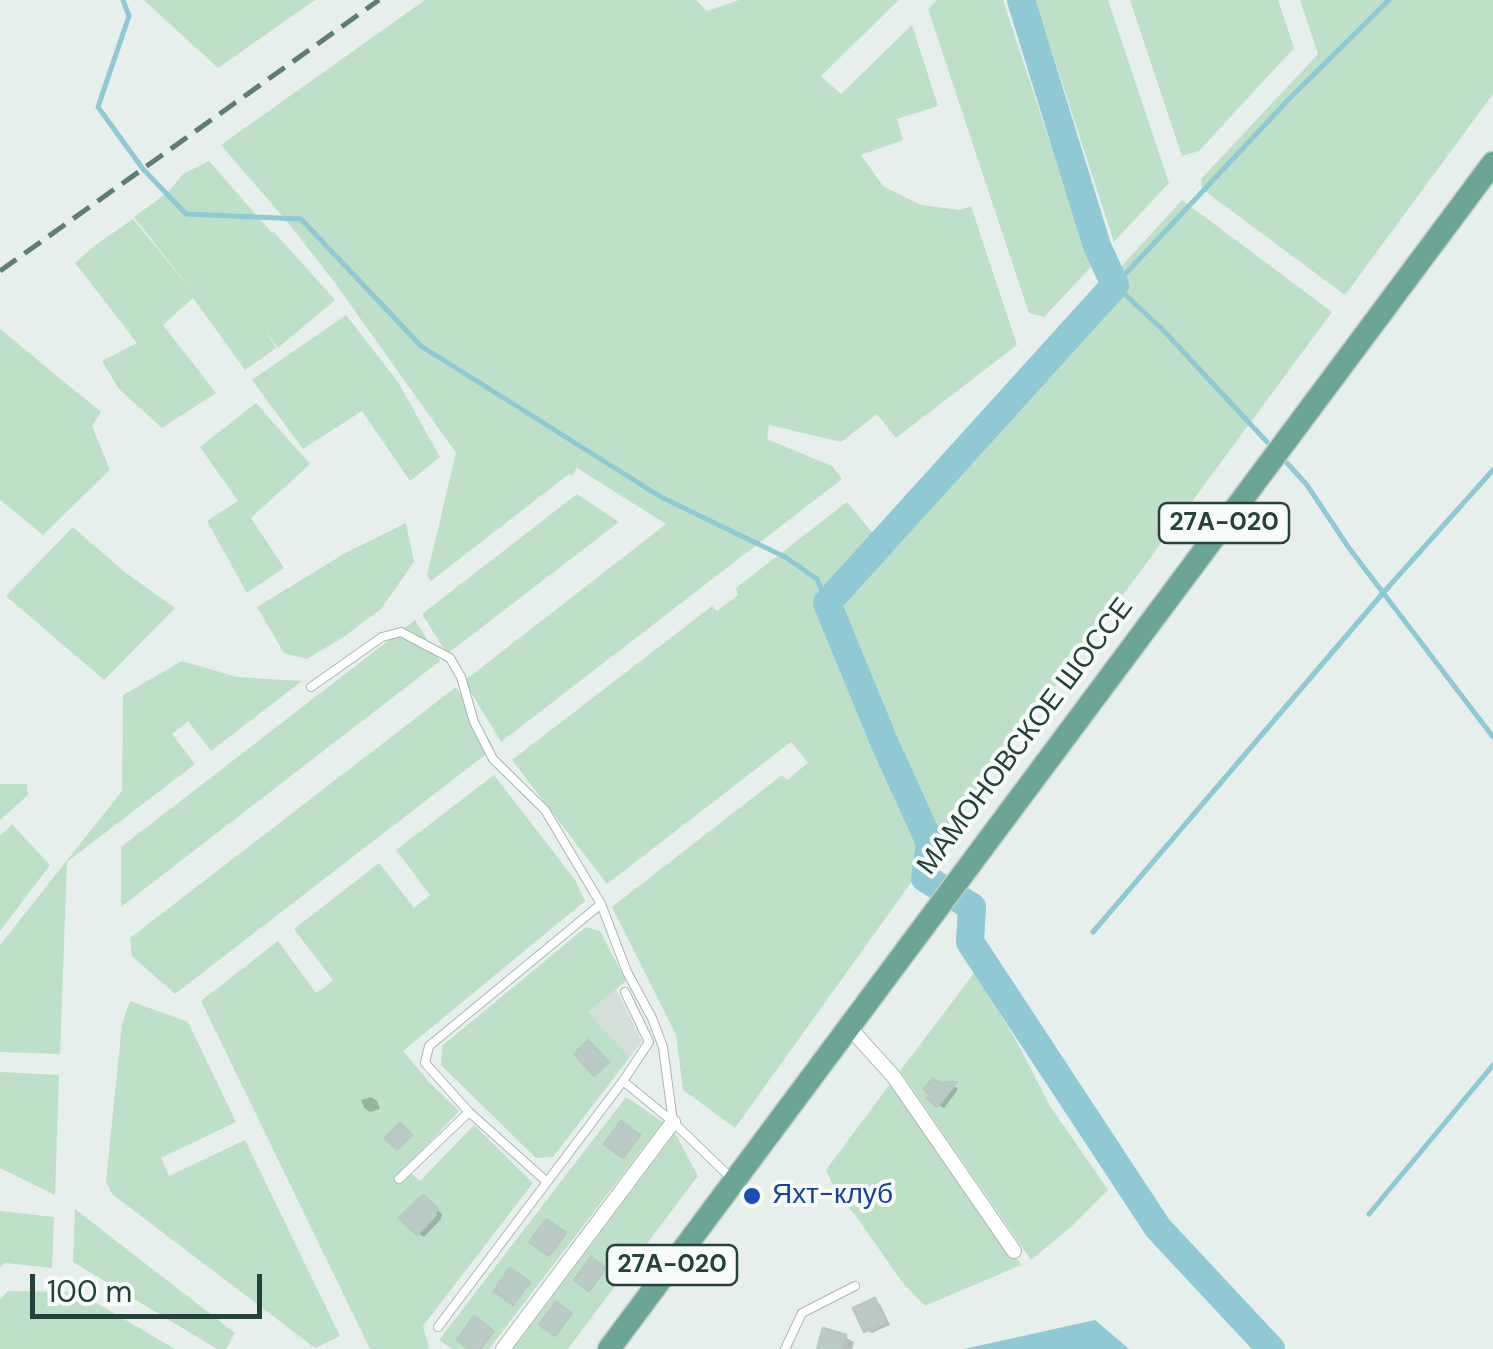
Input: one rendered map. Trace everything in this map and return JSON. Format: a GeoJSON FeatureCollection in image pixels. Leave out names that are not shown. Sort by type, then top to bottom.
{"type":"FeatureCollection","features":[{"type":"Feature","properties":{"kind":"main road","name":"МАМОНОВСКОЕ ШОССЕ"},"geometry":{"type":"LineString","coordinates":[[609,1349],[1493,163]]}},
{"type":"Feature","properties":{"kind":"street"},"geometry":{"type":"LineString","coordinates":[[849,1027],[894,1077],[1014,1251]]}},
{"type":"Feature","properties":{"kind":"street"},"geometry":{"type":"LineString","coordinates":[[504,1349],[672,1122]]}},
{"type":"Feature","properties":{"kind":"lane"},"geometry":{"type":"LineString","coordinates":[[311,687],[382,637],[401,632],[450,658],[462,677],[474,722],[493,759],[545,810],[601,904],[626,972],[664,1046],[672,1122]]}},
{"type":"Feature","properties":{"kind":"lane"},"geometry":{"type":"LineString","coordinates":[[547,1182],[469,1112],[425,1063],[429,1046],[601,904]]}},
{"type":"Feature","properties":{"kind":"lane"},"geometry":{"type":"LineString","coordinates":[[438,1327],[649,1042],[625,992]]}},
{"type":"Feature","properties":{"kind":"lane"},"geometry":{"type":"LineString","coordinates":[[623,1081],[734,1181]]}},
{"type":"Feature","properties":{"kind":"lane"},"geometry":{"type":"LineString","coordinates":[[400,1178],[469,1112]]}},
{"type":"Feature","properties":{"kind":"lane"},"geometry":{"type":"LineString","coordinates":[[785,1349],[802,1314],[855,1286]]}},
{"type":"Feature","properties":{"kind":"shaded area"},"geometry":{"type":"Polygon","coordinates":[[[616,989],[642,1041],[630,1057],[588,1012],[616,989]]]}},
{"type":"Feature","properties":{"kind":"green space"},"geometry":{"type":"Polygon","coordinates":[[[144,0],[315,0],[218,68],[144,0]]]}},
{"type":"Feature","properties":{"kind":"green space"},"geometry":{"type":"Polygon","coordinates":[[[425,0],[696,0],[707,11],[739,0],[899,0],[821,76],[841,94],[912,25],[938,106],[897,119],[903,140],[861,155],[883,186],[921,205],[960,210],[971,206],[1017,345],[896,438],[877,414],[841,442],[769,425],[767,439],[832,466],[842,479],[501,742],[464,681],[666,524],[577,468],[572,476],[569,474],[431,581],[427,575],[456,453],[335,283],[221,145],[425,0]]]}},
{"type":"Feature","properties":{"kind":"green space"},"geometry":{"type":"Polygon","coordinates":[[[937,0],[1003,0],[1091,267],[1044,317],[1029,313],[928,9],[937,0]]]}},
{"type":"Feature","properties":{"kind":"green space"},"geometry":{"type":"Polygon","coordinates":[[[1035,0],[1108,0],[1169,183],[1114,242],[1035,0]]]}},
{"type":"Feature","properties":{"kind":"green space"},"geometry":{"type":"Polygon","coordinates":[[[1130,0],[1278,0],[1294,48],[1199,151],[1182,156],[1130,0]]]}},
{"type":"Feature","properties":{"kind":"green space"},"geometry":{"type":"Polygon","coordinates":[[[1300,0],[1493,0],[1493,94],[1345,295],[1202,189],[1201,179],[1318,54],[1300,0]]]}},
{"type":"Feature","properties":{"kind":"green space"},"geometry":{"type":"Polygon","coordinates":[[[209,161],[335,300],[278,348],[265,330],[276,348],[245,370],[193,298],[163,325],[216,393],[162,428],[119,389],[102,361],[137,343],[75,263],[133,219],[196,296],[134,217],[168,192],[183,174],[209,161]]]}},
{"type":"Feature","properties":{"kind":"green space"},"geometry":{"type":"Polygon","coordinates":[[[1182,200],[1332,312],[933,852],[735,1128],[683,1090],[676,1035],[612,907],[782,775],[787,780],[808,763],[791,742],[607,884],[512,760],[712,606],[717,611],[738,595],[736,588],[847,502],[875,536],[1182,200]]]}},
{"type":"Feature","properties":{"kind":"green space"},"geometry":{"type":"Polygon","coordinates":[[[346,315],[398,382],[440,457],[410,481],[362,411],[303,449],[252,380],[346,315]]]}},
{"type":"Feature","properties":{"kind":"green space"},"geometry":{"type":"Polygon","coordinates":[[[0,329],[101,412],[92,426],[110,470],[43,535],[0,500],[0,329]]]}},
{"type":"Feature","properties":{"kind":"green space"},"geometry":{"type":"Polygon","coordinates":[[[256,403],[310,464],[251,518],[284,568],[247,593],[207,521],[238,501],[200,447],[256,403]]]}},
{"type":"Feature","properties":{"kind":"green space"},"geometry":{"type":"Polygon","coordinates":[[[577,494],[619,522],[447,654],[422,614],[577,494]]]}},
{"type":"Feature","properties":{"kind":"green space"},"geometry":{"type":"Polygon","coordinates":[[[406,523],[414,562],[381,609],[307,659],[284,653],[257,607],[347,552],[406,523]]]}},
{"type":"Feature","properties":{"kind":"green space"},"geometry":{"type":"Polygon","coordinates":[[[73,527],[122,570],[175,608],[104,680],[6,596],[73,527]]]}},
{"type":"Feature","properties":{"kind":"green space"},"geometry":{"type":"Polygon","coordinates":[[[415,620],[440,661],[121,907],[121,847],[415,620]]]}},
{"type":"Feature","properties":{"kind":"green space"},"geometry":{"type":"Polygon","coordinates":[[[182,661],[237,677],[302,681],[211,751],[188,721],[172,734],[195,764],[67,862],[60,1054],[0,1052],[0,945],[122,791],[123,695],[182,661]]]}},
{"type":"Feature","properties":{"kind":"green space"},"geometry":{"type":"Polygon","coordinates":[[[456,687],[494,748],[175,994],[132,956],[130,938],[456,687]]]}},
{"type":"Feature","properties":{"kind":"green space"},"geometry":{"type":"Polygon","coordinates":[[[494,775],[575,880],[585,901],[403,1051],[459,1111],[405,1168],[420,1181],[474,1125],[533,1183],[423,1326],[428,1349],[370,1349],[201,1001],[278,941],[316,993],[325,987],[333,980],[294,929],[379,863],[414,908],[430,895],[396,850],[494,775]]]}},
{"type":"Feature","properties":{"kind":"green space"},"geometry":{"type":"Polygon","coordinates":[[[0,784],[27,784],[28,795],[0,820],[0,784]]]}},
{"type":"Feature","properties":{"kind":"green space"},"geometry":{"type":"Polygon","coordinates":[[[12,824],[50,865],[0,931],[0,836],[12,824]]]}},
{"type":"Feature","properties":{"kind":"green space"},"geometry":{"type":"Polygon","coordinates":[[[586,927],[600,931],[626,981],[588,1012],[630,1057],[553,1157],[536,1158],[441,1065],[442,1046],[586,927]]]}},
{"type":"Feature","properties":{"kind":"green space"},"geometry":{"type":"Polygon","coordinates":[[[975,972],[1050,1106],[1108,1190],[1031,1260],[900,1071],[975,972]]]}},
{"type":"Feature","properties":{"kind":"green space"},"geometry":{"type":"Polygon","coordinates":[[[130,1001],[188,1022],[236,1122],[161,1158],[169,1176],[245,1140],[340,1336],[315,1348],[112,1194],[106,1182],[122,1024],[130,1001]]]}},
{"type":"Feature","properties":{"kind":"green space"},"geometry":{"type":"Polygon","coordinates":[[[0,1072],[59,1075],[55,1195],[0,1168],[0,1072]]]}},
{"type":"Feature","properties":{"kind":"green space"},"geometry":{"type":"Polygon","coordinates":[[[893,1080],[1021,1265],[925,1306],[902,1282],[838,1196],[826,1170],[893,1080]]]}},
{"type":"Feature","properties":{"kind":"green space"},"geometry":{"type":"Polygon","coordinates":[[[626,1097],[663,1122],[489,1349],[452,1349],[439,1340],[626,1097]]]}},
{"type":"Feature","properties":{"kind":"green space"},"geometry":{"type":"Polygon","coordinates":[[[675,1133],[698,1176],[568,1349],[513,1349],[675,1133]]]}},
{"type":"Feature","properties":{"kind":"green space"},"geometry":{"type":"Polygon","coordinates":[[[75,1209],[235,1333],[226,1349],[217,1349],[73,1262],[75,1209]]]}},
{"type":"Feature","properties":{"kind":"green space"},"geometry":{"type":"Polygon","coordinates":[[[0,1211],[54,1217],[52,1268],[5,1263],[0,1268],[0,1211]]]}},
{"type":"Feature","properties":{"kind":"green space"},"geometry":{"type":"Polygon","coordinates":[[[8,1291],[78,1292],[175,1349],[0,1349],[0,1300],[8,1291]]]}},
{"type":"Feature","properties":{"kind":"water"},"geometry":{"type":"Polygon","coordinates":[[[1095,1320],[1129,1349],[964,1349],[1095,1320]]]}},
{"type":"Feature","properties":{"kind":"building"},"geometry":{"type":"Polygon","coordinates":[[[588,1040],[609,1062],[594,1076],[574,1054],[588,1040]]]}},
{"type":"Feature","properties":{"kind":"building"},"geometry":{"type":"Polygon","coordinates":[[[933,1078],[939,1083],[957,1082],[937,1107],[924,1089],[933,1078]]]}},
{"type":"Feature","properties":{"kind":"building"},"geometry":{"type":"Polygon","coordinates":[[[621,1121],[640,1135],[623,1158],[604,1144],[621,1121]]]}},
{"type":"Feature","properties":{"kind":"building"},"geometry":{"type":"Polygon","coordinates":[[[400,1123],[412,1135],[397,1150],[385,1138],[400,1123]]]}},
{"type":"Feature","properties":{"kind":"building"},"geometry":{"type":"Polygon","coordinates":[[[423,1195],[438,1209],[417,1235],[399,1218],[423,1195]]]}},
{"type":"Feature","properties":{"kind":"building"},"geometry":{"type":"Polygon","coordinates":[[[546,1219],[566,1233],[549,1256],[529,1242],[546,1219]]]}},
{"type":"Feature","properties":{"kind":"building"},"geometry":{"type":"Polygon","coordinates":[[[591,1257],[606,1268],[589,1291],[574,1280],[591,1257]]]}},
{"type":"Feature","properties":{"kind":"building"},"geometry":{"type":"Polygon","coordinates":[[[510,1268],[530,1282],[513,1305],[494,1291],[510,1268]]]}},
{"type":"Feature","properties":{"kind":"building"},"geometry":{"type":"Polygon","coordinates":[[[875,1298],[885,1322],[864,1332],[853,1308],[875,1298]]]}},
{"type":"Feature","properties":{"kind":"building"},"geometry":{"type":"Polygon","coordinates":[[[556,1302],[572,1313],[555,1336],[539,1325],[556,1302]]]}},
{"type":"Feature","properties":{"kind":"building"},"geometry":{"type":"Polygon","coordinates":[[[474,1316],[494,1331],[480,1349],[470,1349],[457,1340],[474,1316]]]}},
{"type":"Feature","properties":{"kind":"building"},"geometry":{"type":"Polygon","coordinates":[[[823,1328],[846,1335],[841,1349],[817,1349],[823,1328]]]}},
{"type":"Feature","properties":{"kind":"waterway"},"geometry":{"type":"LineString","coordinates":[[123,0],[129,16],[98,107],[143,169],[186,214],[301,219],[421,346],[661,497],[785,557],[817,579],[827,603]]}},
{"type":"Feature","properties":{"kind":"waterway"},"geometry":{"type":"LineString","coordinates":[[1021,0],[1097,246],[1115,285],[827,603],[930,843],[925,878],[972,907],[970,942],[1158,1228],[1271,1349]]}},
{"type":"Feature","properties":{"kind":"waterway"},"geometry":{"type":"LineString","coordinates":[[1267,442],[1164,331],[1115,285],[1289,99],[1389,0]]}},
{"type":"Feature","properties":{"kind":"waterway"},"geometry":{"type":"LineString","coordinates":[[1287,463],[1493,737]]}},
{"type":"Feature","properties":{"kind":"waterway"},"geometry":{"type":"LineString","coordinates":[[1093,932],[1493,470]]}},
{"type":"Feature","properties":{"kind":"waterway"},"geometry":{"type":"LineString","coordinates":[[1369,1214],[1493,1065]]}},
{"type":"Feature","properties":{"kind":"railway"},"geometry":{"type":"LineString","coordinates":[[0,271],[379,0]]}},
{"type":"Feature","properties":{"kind":"place","name":"Яхт-клуб"},"geometry":{"type":"Point","coordinates":[752,1196]}}]}
